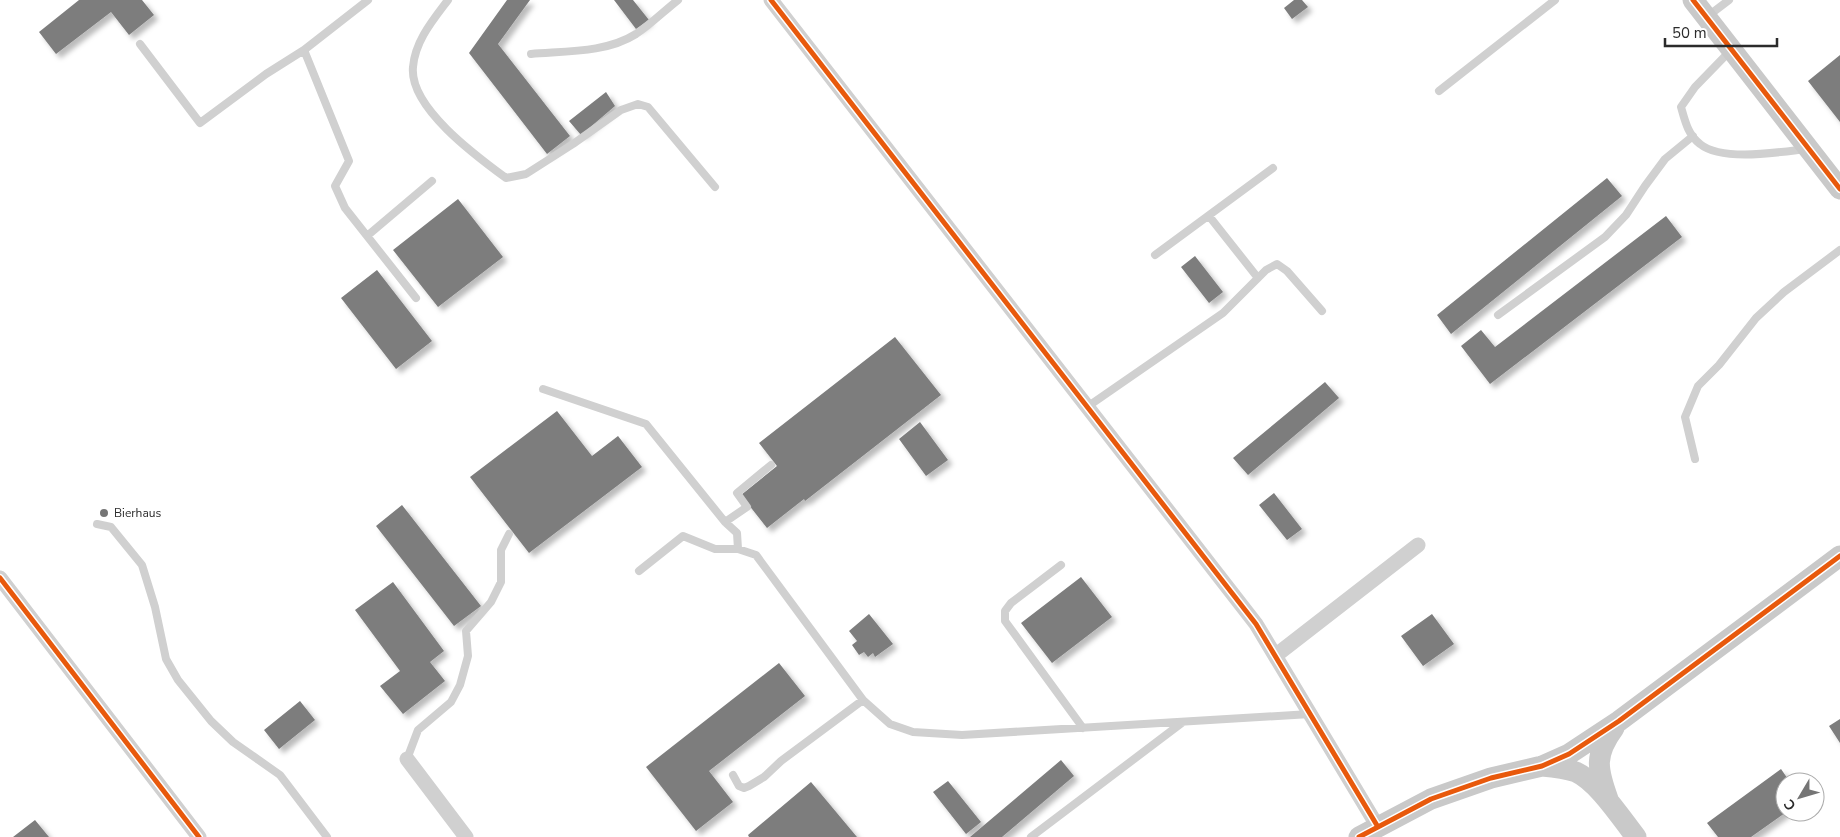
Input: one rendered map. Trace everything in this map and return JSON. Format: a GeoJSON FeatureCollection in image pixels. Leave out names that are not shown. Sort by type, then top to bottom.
{"type":"FeatureCollection","features":[{"type":"Feature","properties":{"kind":"street"},"geometry":{"type":"LineString","coordinates":[[771,0],[1256,624],[1310,714],[1364,834],[1430,799],[1492,778],[1542,766],[1569,754],[1619,721],[1840,556]]}},
{"type":"Feature","properties":{"kind":"street"},"geometry":{"type":"LineString","coordinates":[[1693,0],[1840,189]]}},
{"type":"Feature","properties":{"kind":"street"},"geometry":{"type":"LineString","coordinates":[[1275,656],[1418,545]]}},
{"type":"Feature","properties":{"kind":"street"},"geometry":{"type":"LineString","coordinates":[[0,578],[199,837]]}},
{"type":"Feature","properties":{"kind":"street"},"geometry":{"type":"LineString","coordinates":[[1610,804],[1601,779],[1599,759],[1603,742],[1619,721]]}},
{"type":"Feature","properties":{"kind":"street"},"geometry":{"type":"LineString","coordinates":[[407,759],[466,837]]}},
{"type":"Feature","properties":{"kind":"street"},"geometry":{"type":"LineString","coordinates":[[1542,766],[1561,767],[1578,773],[1593,785],[1636,837]]}},
{"type":"Feature","properties":{"kind":"lane"},"geometry":{"type":"LineString","coordinates":[[140,44],[200,123],[266,74],[304,50],[368,0]]}},
{"type":"Feature","properties":{"kind":"lane"},"geometry":{"type":"LineString","coordinates":[[448,0],[429,24],[416,50],[413,68],[414,83],[421,98],[436,118],[484,162],[506,178],[526,174],[621,110],[638,104],[648,107],[715,187]]}},
{"type":"Feature","properties":{"kind":"lane"},"geometry":{"type":"LineString","coordinates":[[531,54],[577,51],[612,45],[635,34],[678,0]]}},
{"type":"Feature","properties":{"kind":"lane"},"geometry":{"type":"LineString","coordinates":[[1439,91],[1554,0]]}},
{"type":"Feature","properties":{"kind":"lane"},"geometry":{"type":"LineString","coordinates":[[1706,17],[1729,0]]}},
{"type":"Feature","properties":{"kind":"lane"},"geometry":{"type":"LineString","coordinates":[[1731,49],[1695,87],[1681,107],[1686,127],[1700,145],[1724,154],[1766,154],[1808,148]]}},
{"type":"Feature","properties":{"kind":"lane"},"geometry":{"type":"LineString","coordinates":[[304,50],[349,161],[334,186],[345,208],[416,298]]}},
{"type":"Feature","properties":{"kind":"lane"},"geometry":{"type":"LineString","coordinates":[[1498,315],[1605,237],[1626,215],[1665,159],[1693,136]]}},
{"type":"Feature","properties":{"kind":"lane"},"geometry":{"type":"LineString","coordinates":[[1155,255],[1273,168]]}},
{"type":"Feature","properties":{"kind":"lane"},"geometry":{"type":"LineString","coordinates":[[367,236],[432,181]]}},
{"type":"Feature","properties":{"kind":"lane"},"geometry":{"type":"LineString","coordinates":[[1208,216],[1258,278]]}},
{"type":"Feature","properties":{"kind":"lane"},"geometry":{"type":"LineString","coordinates":[[1695,459],[1685,417],[1698,386],[1719,365],[1756,318],[1784,292],[1840,250]]}},
{"type":"Feature","properties":{"kind":"lane"},"geometry":{"type":"LineString","coordinates":[[1087,407],[1223,313],[1266,270],[1277,264],[1287,271],[1322,311]]}},
{"type":"Feature","properties":{"kind":"lane"},"geometry":{"type":"LineString","coordinates":[[543,389],[646,424],[725,522],[738,533],[738,550]]}},
{"type":"Feature","properties":{"kind":"lane"},"geometry":{"type":"LineString","coordinates":[[725,522],[747,507],[737,493],[771,465]]}},
{"type":"Feature","properties":{"kind":"lane"},"geometry":{"type":"LineString","coordinates":[[97,524],[111,528],[142,564],[155,607],[166,659],[178,680],[233,742],[280,775],[327,837]]}},
{"type":"Feature","properties":{"kind":"lane"},"geometry":{"type":"LineString","coordinates":[[407,759],[418,730],[451,702],[460,685],[468,656],[466,631],[491,602],[501,582],[501,550],[508,534]]}},
{"type":"Feature","properties":{"kind":"lane"},"geometry":{"type":"LineString","coordinates":[[639,571],[682,536],[716,549],[738,550],[756,555],[864,700],[890,724],[914,732],[962,735],[1310,714]]}},
{"type":"Feature","properties":{"kind":"lane"},"geometry":{"type":"LineString","coordinates":[[1061,565],[1005,611],[1005,621],[1083,728]]}},
{"type":"Feature","properties":{"kind":"lane"},"geometry":{"type":"LineString","coordinates":[[733,776],[739,786],[744,788],[749,786],[764,777],[781,761],[864,700]]}},
{"type":"Feature","properties":{"kind":"lane"},"geometry":{"type":"LineString","coordinates":[[1031,837],[1183,722]]}},
{"type":"Feature","properties":{"kind":"building"},"geometry":{"type":"Polygon","coordinates":[[[79,0],[142,0],[154,15],[129,35],[111,12],[56,54],[39,32],[79,0]]]}},
{"type":"Feature","properties":{"kind":"building"},"geometry":{"type":"Polygon","coordinates":[[[507,0],[530,0],[498,44],[570,136],[547,154],[469,53],[507,0]]]}},
{"type":"Feature","properties":{"kind":"building"},"geometry":{"type":"Polygon","coordinates":[[[614,0],[633,0],[649,20],[636,29],[614,0]]]}},
{"type":"Feature","properties":{"kind":"building"},"geometry":{"type":"Polygon","coordinates":[[[1294,0],[1302,0],[1308,7],[1292,19],[1284,8],[1294,0]]]}},
{"type":"Feature","properties":{"kind":"building"},"geometry":{"type":"Polygon","coordinates":[[[1840,55],[1840,122],[1808,81],[1840,55]]]}},
{"type":"Feature","properties":{"kind":"building"},"geometry":{"type":"Polygon","coordinates":[[[606,92],[615,106],[581,135],[569,121],[606,92]]]}},
{"type":"Feature","properties":{"kind":"building"},"geometry":{"type":"Polygon","coordinates":[[[1607,178],[1622,196],[1451,334],[1437,315],[1607,178]]]}},
{"type":"Feature","properties":{"kind":"building"},"geometry":{"type":"Polygon","coordinates":[[[458,199],[503,257],[438,307],[393,250],[458,199]]]}},
{"type":"Feature","properties":{"kind":"building"},"geometry":{"type":"Polygon","coordinates":[[[1666,216],[1682,237],[1490,384],[1461,346],[1481,330],[1495,347],[1666,216]]]}},
{"type":"Feature","properties":{"kind":"building"},"geometry":{"type":"Polygon","coordinates":[[[1195,256],[1223,292],[1209,303],[1181,267],[1195,256]]]}},
{"type":"Feature","properties":{"kind":"building"},"geometry":{"type":"Polygon","coordinates":[[[377,270],[432,341],[396,369],[341,298],[377,270]]]}},
{"type":"Feature","properties":{"kind":"building"},"geometry":{"type":"Polygon","coordinates":[[[895,337],[941,395],[805,501],[804,499],[767,528],[741,495],[777,466],[759,443],[895,337]]]}},
{"type":"Feature","properties":{"kind":"building"},"geometry":{"type":"Polygon","coordinates":[[[1325,382],[1339,398],[1248,475],[1233,458],[1325,382]]]}},
{"type":"Feature","properties":{"kind":"building"},"geometry":{"type":"Polygon","coordinates":[[[557,411],[592,456],[618,436],[642,467],[529,553],[470,477],[557,411]]]}},
{"type":"Feature","properties":{"kind":"building"},"geometry":{"type":"Polygon","coordinates":[[[920,422],[948,460],[926,476],[899,439],[920,422]]]}},
{"type":"Feature","properties":{"kind":"building"},"geometry":{"type":"Polygon","coordinates":[[[1274,493],[1302,529],[1287,540],[1259,505],[1274,493]]]}},
{"type":"Feature","properties":{"kind":"building"},"geometry":{"type":"Polygon","coordinates":[[[402,505],[481,606],[454,626],[376,526],[402,505]]]}},
{"type":"Feature","properties":{"kind":"building"},"geometry":{"type":"Polygon","coordinates":[[[1081,577],[1112,617],[1052,663],[1021,623],[1081,577]]]}},
{"type":"Feature","properties":{"kind":"building"},"geometry":{"type":"Polygon","coordinates":[[[393,582],[444,651],[430,662],[445,681],[403,714],[380,686],[400,671],[355,610],[393,582]]]}},
{"type":"Feature","properties":{"kind":"building"},"geometry":{"type":"Polygon","coordinates":[[[869,614],[893,644],[875,657],[873,653],[868,657],[864,652],[859,655],[852,645],[857,641],[849,631],[869,614]]]}},
{"type":"Feature","properties":{"kind":"building"},"geometry":{"type":"Polygon","coordinates":[[[1432,614],[1454,644],[1423,666],[1401,636],[1432,614]]]}},
{"type":"Feature","properties":{"kind":"building"},"geometry":{"type":"Polygon","coordinates":[[[779,663],[805,696],[709,771],[733,802],[696,831],[646,767],[779,663]]]}},
{"type":"Feature","properties":{"kind":"building"},"geometry":{"type":"Polygon","coordinates":[[[300,701],[315,720],[279,749],[264,730],[300,701]]]}},
{"type":"Feature","properties":{"kind":"building"},"geometry":{"type":"Polygon","coordinates":[[[1840,719],[1840,743],[1829,726],[1840,719]]]}},
{"type":"Feature","properties":{"kind":"building"},"geometry":{"type":"Polygon","coordinates":[[[1061,760],[1074,776],[1002,837],[970,837],[1061,760]]]}},
{"type":"Feature","properties":{"kind":"building"},"geometry":{"type":"Polygon","coordinates":[[[1775,773],[1775,820],[1751,837],[1718,837],[1707,823],[1775,773]]]}},
{"type":"Feature","properties":{"kind":"building"},"geometry":{"type":"Polygon","coordinates":[[[948,781],[981,822],[966,834],[933,792],[948,781]]]}},
{"type":"Feature","properties":{"kind":"building"},"geometry":{"type":"Polygon","coordinates":[[[811,782],[857,837],[749,837],[748,835],[811,782]]]}},
{"type":"Feature","properties":{"kind":"building"},"geometry":{"type":"Polygon","coordinates":[[[35,820],[49,837],[13,837],[35,820]]]}},
{"type":"Feature","properties":{"kind":"cycle path"},"geometry":{"type":"LineString","coordinates":[[771,0],[1256,624],[1378,827]]}},
{"type":"Feature","properties":{"kind":"cycle path"},"geometry":{"type":"LineString","coordinates":[[1693,0],[1840,189]]}},
{"type":"Feature","properties":{"kind":"cycle path"},"geometry":{"type":"LineString","coordinates":[[1359,837],[1431,799],[1491,778],[1542,766],[1569,754],[1619,721],[1840,556]]}},
{"type":"Feature","properties":{"kind":"cycle path"},"geometry":{"type":"LineString","coordinates":[[0,578],[199,837]]}},
{"type":"Feature","properties":{"kind":"place","name":"Bierhaus"},"geometry":{"type":"Point","coordinates":[104,513]}}]}
